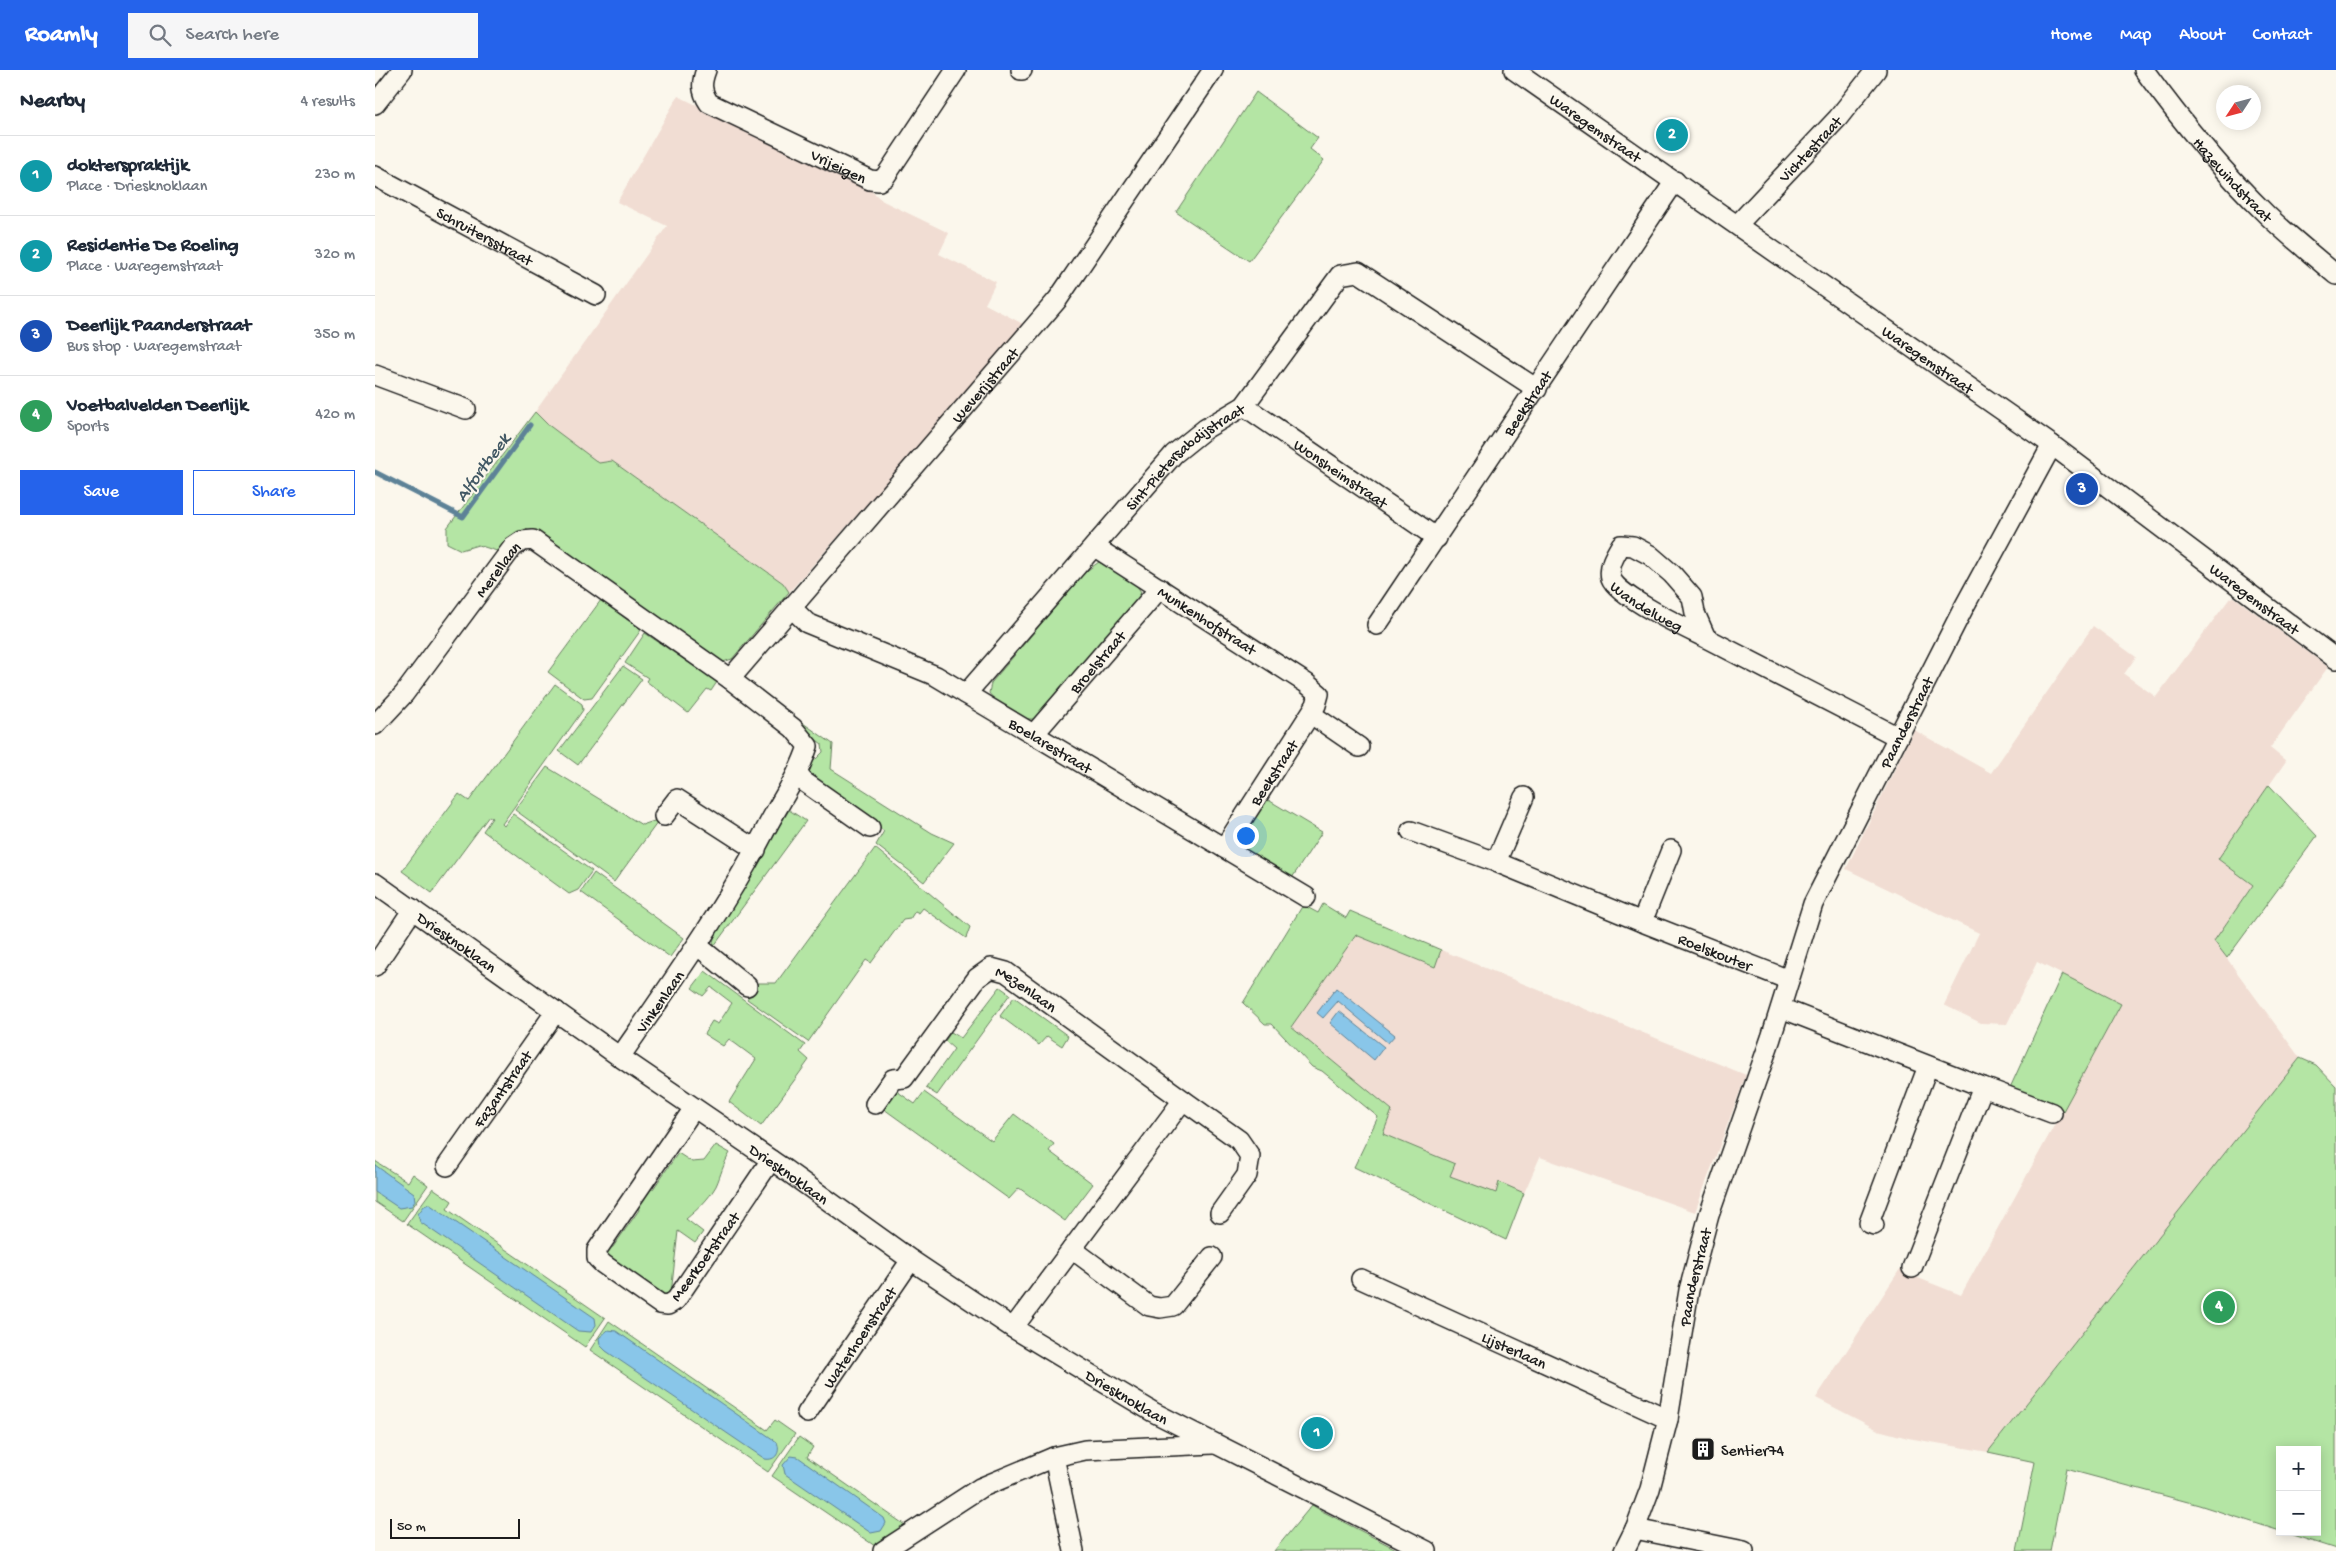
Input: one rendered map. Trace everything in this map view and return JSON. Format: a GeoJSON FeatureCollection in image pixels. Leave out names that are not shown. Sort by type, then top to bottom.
{"type":"FeatureCollection","features":[{"type":"Feature","properties":{"kind":"street"},"geometry":{"type":"LineString","coordinates":[[375,104],[402,70]]}},
{"type":"Feature","properties":{"kind":"street","name":"Vrijeigen"},"geometry":{"type":"LineString","coordinates":[[706,70],[701,81],[702,93],[709,103],[870,180],[879,181],[885,177],[957,70]]}},
{"type":"Feature","properties":{"kind":"street","name":"Weverijstraat"},"geometry":{"type":"LineString","coordinates":[[730,680],[1058,299],[1213,70]]}},
{"type":"Feature","properties":{"kind":"street","name":"Waregemstraat"},"geometry":{"type":"LineString","coordinates":[[1514,70],[1738,224],[2052,445],[2336,659]]}},
{"type":"Feature","properties":{"kind":"street","name":"Vichtestraat"},"geometry":{"type":"LineString","coordinates":[[1738,224],[1838,118],[1875,70]]}},
{"type":"Feature","properties":{"kind":"street","name":"Hazewindstraat"},"geometry":{"type":"LineString","coordinates":[[2144,70],[2165,100],[2225,172],[2268,216],[2336,275]]}},
{"type":"Feature","properties":{"kind":"street","name":"Schruitersstraat"},"geometry":{"type":"LineString","coordinates":[[375,176],[595,294]]}},
{"type":"Feature","properties":{"kind":"street","name":"Beekstraat"},"geometry":{"type":"LineString","coordinates":[[1377,625],[1675,181]]}},
{"type":"Feature","properties":{"kind":"street","name":"Sint-Pietersabdijstraat"},"geometry":{"type":"LineString","coordinates":[[966,694],[1095,547],[1173,454],[1205,430],[1244,406],[1340,275],[1358,272],[1537,389]]}},
{"type":"Feature","properties":{"kind":"street"},"geometry":{"type":"LineString","coordinates":[[375,375],[466,409]]}},
{"type":"Feature","properties":{"kind":"street","name":"Wonsheimstraat"},"geometry":{"type":"LineString","coordinates":[[1244,406],[1437,538]]}},
{"type":"Feature","properties":{"kind":"street","name":"Paanderstraat"},"geometry":{"type":"LineString","coordinates":[[1624,1551],[1635,1529],[1650,1489],[1668,1419],[1689,1290],[1709,1215],[1781,1008],[1813,904],[1963,609],[2052,445]]}},
{"type":"Feature","properties":{"kind":"street","name":"Merellaan"},"geometry":{"type":"LineString","coordinates":[[375,725],[404,694],[513,547],[522,541],[533,540],[545,547],[730,680]]}},
{"type":"Feature","properties":{"kind":"street","name":"Wandelweg"},"geometry":{"type":"LineString","coordinates":[[1706,638],[1695,613],[1692,597],[1672,574],[1650,555],[1633,546],[1621,545],[1613,556],[1611,580],[1627,596],[1706,638],[1898,737]]}},
{"type":"Feature","properties":{"kind":"street","name":"Munkenhofstraat"},"geometry":{"type":"LineString","coordinates":[[1095,547],[1306,683],[1319,694]]}},
{"type":"Feature","properties":{"kind":"street","name":"Broelstraat"},"geometry":{"type":"LineString","coordinates":[[1033,734],[1160,588]]}},
{"type":"Feature","properties":{"kind":"street","name":"Boelarestraat"},"geometry":{"type":"LineString","coordinates":[[791,607],[807,622],[936,676],[1306,897]]}},
{"type":"Feature","properties":{"kind":"street","name":"Vinkenlaan"},"geometry":{"type":"LineString","coordinates":[[620,1057],[698,946],[756,850],[797,773],[808,746],[793,728],[730,680]]}},
{"type":"Feature","properties":{"kind":"street","name":"Beekstraat"},"geometry":{"type":"LineString","coordinates":[[1224,848],[1311,714],[1319,694]]}},
{"type":"Feature","properties":{"kind":"street"},"geometry":{"type":"LineString","coordinates":[[1311,714],[1359,746]]}},
{"type":"Feature","properties":{"kind":"street"},"geometry":{"type":"LineString","coordinates":[[797,773],[803,781],[870,828]]}},
{"type":"Feature","properties":{"kind":"street"},"geometry":{"type":"LineString","coordinates":[[1496,862],[1524,797]]}},
{"type":"Feature","properties":{"kind":"street"},"geometry":{"type":"LineString","coordinates":[[664,816],[677,799],[756,850]]}},
{"type":"Feature","properties":{"kind":"street","name":"Roelskouter"},"geometry":{"type":"LineString","coordinates":[[1411,831],[1496,862],[1789,980]]}},
{"type":"Feature","properties":{"kind":"street"},"geometry":{"type":"LineString","coordinates":[[1642,922],[1671,850]]}},
{"type":"Feature","properties":{"kind":"street","name":"Driesknoklaan"},"geometry":{"type":"LineString","coordinates":[[375,883],[911,1260],[1013,1328],[1153,1412],[1427,1551]]}},
{"type":"Feature","properties":{"kind":"street"},"geometry":{"type":"LineString","coordinates":[[375,966],[413,909]]}},
{"type":"Feature","properties":{"kind":"street"},"geometry":{"type":"LineString","coordinates":[[698,946],[747,986]]}},
{"type":"Feature","properties":{"kind":"street","name":"Mezenlaan"},"geometry":{"type":"LineString","coordinates":[[875,1104],[893,1079],[903,1078],[977,978],[991,968],[1006,972],[1239,1140],[1250,1156],[1247,1175],[1220,1214]]}},
{"type":"Feature","properties":{"kind":"street"},"geometry":{"type":"LineString","coordinates":[[1781,1008],[2052,1113]]}},
{"type":"Feature","properties":{"kind":"street","name":"Fazantstraat"},"geometry":{"type":"LineString","coordinates":[[447,1166],[556,1010]]}},
{"type":"Feature","properties":{"kind":"street"},"geometry":{"type":"LineString","coordinates":[[1874,1225],[1869,1223],[1928,1066]]}},
{"type":"Feature","properties":{"kind":"street"},"geometry":{"type":"LineString","coordinates":[[1912,1268],[1983,1087]]}},
{"type":"Feature","properties":{"kind":"street"},"geometry":{"type":"LineString","coordinates":[[1013,1328],[1183,1100]]}},
{"type":"Feature","properties":{"kind":"street","name":"Meerkoetstraat"},"geometry":{"type":"LineString","coordinates":[[694,1108],[597,1250],[597,1258],[603,1264],[660,1304],[668,1305],[676,1300],[771,1160]]}},
{"type":"Feature","properties":{"kind":"street"},"geometry":{"type":"LineString","coordinates":[[1072,1249],[1149,1306],[1160,1308],[1173,1306],[1211,1257]]}},
{"type":"Feature","properties":{"kind":"street","name":"Waterhoenstraat"},"geometry":{"type":"LineString","coordinates":[[807,1413],[911,1260]]}},
{"type":"Feature","properties":{"kind":"street","name":"Lijsterlaan"},"geometry":{"type":"LineString","coordinates":[[1361,1279],[1668,1419]]}},
{"type":"Feature","properties":{"kind":"street","name":"Driesknoklaan"},"geometry":{"type":"LineString","coordinates":[[883,1551],[980,1488],[1054,1457],[1085,1450],[1216,1444]]}},
{"type":"Feature","properties":{"kind":"street"},"geometry":{"type":"LineString","coordinates":[[1054,1457],[1074,1551]]}},
{"type":"Feature","properties":{"kind":"street"},"geometry":{"type":"LineString","coordinates":[[1635,1529],[1743,1551]]}},
{"type":"Feature","properties":{"kind":"shaded area"},"geometry":{"type":"Polygon","coordinates":[[[678,96],[869,189],[883,201],[949,233],[939,254],[996,282],[985,304],[1025,325],[789,592],[783,583],[612,461],[600,464],[547,424],[535,412],[667,226],[617,202],[678,96]]]}},
{"type":"Feature","properties":{"kind":"shaded area"},"geometry":{"type":"Polygon","coordinates":[[[2234,597],[2328,667],[2270,748],[2286,761],[2218,859],[2253,885],[2214,941],[2300,1058],[1988,1452],[1908,1438],[1878,1430],[1816,1398],[1900,1269],[1961,1295],[2121,1004],[2037,962],[2007,1024],[1981,1023],[1944,1005],[1979,933],[1846,869],[1914,730],[1991,773],[2093,626],[2136,657],[2124,674],[2156,697],[2230,598],[2234,597]]]}},
{"type":"Feature","properties":{"kind":"shaded area"},"geometry":{"type":"Polygon","coordinates":[[[1356,935],[1435,967],[1441,950],[1746,1075],[1695,1212],[1540,1157],[1524,1193],[1499,1183],[1496,1193],[1450,1176],[1455,1164],[1383,1134],[1392,1110],[1291,1027],[1356,935]]]}},
{"type":"Feature","properties":{"kind":"green space"},"geometry":{"type":"Polygon","coordinates":[[[1256,92],[1318,138],[1310,149],[1324,160],[1249,261],[1176,212],[1256,92]]]}},
{"type":"Feature","properties":{"kind":"green space"},"geometry":{"type":"Polygon","coordinates":[[[535,412],[547,424],[599,463],[612,461],[783,583],[789,592],[732,659],[720,663],[526,529],[517,532],[500,552],[478,545],[461,550],[447,543],[447,528],[535,412]]]}},
{"type":"Feature","properties":{"kind":"green space"},"geometry":{"type":"Polygon","coordinates":[[[1099,562],[1135,583],[1141,592],[1137,604],[1041,716],[1031,719],[1014,713],[989,693],[991,683],[1085,572],[1099,562]]]}},
{"type":"Feature","properties":{"kind":"green space"},"geometry":{"type":"Polygon","coordinates":[[[601,600],[641,630],[592,698],[584,699],[548,672],[601,600]]]}},
{"type":"Feature","properties":{"kind":"green space"},"geometry":{"type":"Polygon","coordinates":[[[645,633],[717,682],[711,691],[707,689],[688,713],[646,681],[648,678],[625,663],[645,633]]]}},
{"type":"Feature","properties":{"kind":"green space"},"geometry":{"type":"Polygon","coordinates":[[[623,666],[642,679],[578,765],[559,751],[623,666]]]}},
{"type":"Feature","properties":{"kind":"green space"},"geometry":{"type":"Polygon","coordinates":[[[555,684],[582,704],[583,710],[502,824],[504,826],[513,814],[592,871],[578,890],[569,894],[483,831],[492,818],[489,816],[432,893],[402,871],[459,794],[469,801],[555,684]]]}},
{"type":"Feature","properties":{"kind":"green space"},"geometry":{"type":"Polygon","coordinates":[[[800,721],[833,744],[831,769],[932,833],[954,843],[924,882],[876,845],[884,831],[820,788],[808,776],[810,765],[823,752],[822,744],[797,725],[800,721]]]}},
{"type":"Feature","properties":{"kind":"green space"},"geometry":{"type":"Polygon","coordinates":[[[547,767],[642,825],[660,819],[614,882],[515,810],[547,767]]]}},
{"type":"Feature","properties":{"kind":"green space"},"geometry":{"type":"Polygon","coordinates":[[[2269,785],[2317,836],[2227,958],[2214,941],[2253,885],[2218,859],[2269,785]]]}},
{"type":"Feature","properties":{"kind":"green space"},"geometry":{"type":"Polygon","coordinates":[[[1265,798],[1322,832],[1290,881],[1242,850],[1245,829],[1265,798]]]}},
{"type":"Feature","properties":{"kind":"green space"},"geometry":{"type":"Polygon","coordinates":[[[789,810],[806,821],[714,946],[713,942],[716,932],[789,810]]]}},
{"type":"Feature","properties":{"kind":"green space"},"geometry":{"type":"Polygon","coordinates":[[[875,848],[970,927],[966,938],[923,908],[919,913],[915,911],[910,919],[903,920],[871,963],[866,960],[808,1042],[747,999],[758,983],[776,983],[875,848]]]}},
{"type":"Feature","properties":{"kind":"green space"},"geometry":{"type":"Polygon","coordinates":[[[594,873],[684,938],[670,957],[581,892],[594,873]]]}},
{"type":"Feature","properties":{"kind":"green space"},"geometry":{"type":"Polygon","coordinates":[[[1323,904],[1346,918],[1350,911],[1441,950],[1435,967],[1356,935],[1291,1027],[1392,1110],[1383,1134],[1455,1164],[1450,1176],[1496,1193],[1499,1182],[1524,1193],[1506,1240],[1354,1167],[1378,1117],[1322,1071],[1312,1067],[1272,1024],[1265,1024],[1243,1003],[1303,905],[1318,913],[1323,904]]]}},
{"type":"Feature","properties":{"kind":"green space"},"geometry":{"type":"Polygon","coordinates":[[[705,971],[805,1045],[800,1052],[809,1060],[761,1126],[729,1102],[756,1059],[729,1039],[723,1046],[704,1034],[712,1021],[718,1024],[732,1003],[711,987],[703,996],[692,988],[705,971]]]}},
{"type":"Feature","properties":{"kind":"green space"},"geometry":{"type":"Polygon","coordinates":[[[2062,974],[2121,1004],[2063,1111],[2009,1090],[2062,974]]]}},
{"type":"Feature","properties":{"kind":"green space"},"geometry":{"type":"Polygon","coordinates":[[[1000,987],[1010,994],[937,1095],[926,1088],[954,1049],[945,1041],[951,1032],[961,1038],[1000,987]]]}},
{"type":"Feature","properties":{"kind":"green space"},"geometry":{"type":"Polygon","coordinates":[[[1014,997],[1068,1036],[1062,1046],[1047,1036],[1039,1045],[1000,1016],[1014,997]]]}},
{"type":"Feature","properties":{"kind":"green space"},"geometry":{"type":"Polygon","coordinates":[[[2300,1058],[2316,1065],[2336,1086],[2336,1549],[2295,1536],[2321,1536],[2321,1446],[2276,1446],[2276,1530],[2199,1505],[2066,1469],[2050,1551],[2017,1551],[2035,1462],[1988,1452],[2300,1058]]]}},
{"type":"Feature","properties":{"kind":"green space"},"geometry":{"type":"Polygon","coordinates":[[[891,1087],[915,1104],[924,1092],[992,1141],[1014,1114],[1054,1144],[1049,1151],[1093,1184],[1065,1221],[1019,1188],[1009,1199],[877,1104],[891,1087]]]}},
{"type":"Feature","properties":{"kind":"green space"},"geometry":{"type":"Polygon","coordinates":[[[716,1145],[730,1153],[713,1191],[703,1204],[686,1219],[703,1232],[695,1243],[678,1231],[671,1294],[667,1296],[608,1257],[606,1250],[613,1247],[639,1210],[637,1203],[644,1191],[653,1189],[678,1153],[692,1162],[704,1161],[716,1145]]]}},
{"type":"Feature","properties":{"kind":"green space"},"geometry":{"type":"Polygon","coordinates":[[[375,1161],[408,1182],[413,1174],[428,1185],[403,1221],[375,1202],[375,1161]]]}},
{"type":"Feature","properties":{"kind":"green space"},"geometry":{"type":"Polygon","coordinates":[[[433,1188],[452,1201],[447,1209],[605,1318],[585,1347],[407,1224],[433,1188]]]}},
{"type":"Feature","properties":{"kind":"green space"},"geometry":{"type":"Polygon","coordinates":[[[609,1321],[767,1430],[775,1420],[795,1434],[768,1472],[590,1350],[609,1321]]]}},
{"type":"Feature","properties":{"kind":"green space"},"geometry":{"type":"Polygon","coordinates":[[[799,1437],[813,1447],[807,1457],[905,1525],[875,1546],[772,1476],[799,1437]]]}},
{"type":"Feature","properties":{"kind":"green space"},"geometry":{"type":"Polygon","coordinates":[[[1312,1505],[1320,1510],[1400,1551],[1274,1551],[1312,1505]]]}},
{"type":"Feature","properties":{"kind":"water"},"geometry":{"type":"Polygon","coordinates":[[[1336,988],[1395,1035],[1388,1043],[1338,1001],[1323,1018],[1317,1013],[1336,988]]]}},
{"type":"Feature","properties":{"kind":"water"},"geometry":{"type":"Polygon","coordinates":[[[1339,1011],[1384,1047],[1374,1060],[1330,1023],[1339,1011]]]}},
{"type":"Feature","properties":{"kind":"water"},"geometry":{"type":"Polygon","coordinates":[[[375,1165],[414,1193],[415,1201],[412,1206],[399,1208],[375,1192],[375,1165]]]}},
{"type":"Feature","properties":{"kind":"water"},"geometry":{"type":"Polygon","coordinates":[[[429,1204],[595,1318],[596,1325],[591,1332],[578,1331],[420,1222],[418,1214],[424,1206],[429,1204]]]}},
{"type":"Feature","properties":{"kind":"water"},"geometry":{"type":"Polygon","coordinates":[[[608,1330],[616,1331],[777,1442],[777,1455],[772,1459],[765,1459],[606,1351],[600,1345],[599,1338],[608,1330]]]}},
{"type":"Feature","properties":{"kind":"water"},"geometry":{"type":"Polygon","coordinates":[[[791,1456],[798,1457],[884,1518],[886,1523],[881,1531],[871,1533],[785,1474],[783,1465],[791,1456]]]}},
{"type":"Feature","properties":{"kind":"waterway","name":"Alfortbeek"},"geometry":{"type":"LineString","coordinates":[[375,472],[463,517],[530,425]]}},
{"type":"Feature","properties":{"kind":"place","name":"Residentie De Roeling"},"geometry":{"type":"Point","coordinates":[1672,135]}},
{"type":"Feature","properties":{"kind":"place","name":"Deerlijk Paanderstraat"},"geometry":{"type":"Point","coordinates":[2082,489]}},
{"type":"Feature","properties":{"kind":"place","name":"Voetbalvelden Deerlijk"},"geometry":{"type":"Point","coordinates":[2219,1307]}},
{"type":"Feature","properties":{"kind":"place","name":"dokterspraktijk"},"geometry":{"type":"Point","coordinates":[1317,1433]}},
{"type":"Feature","properties":{"kind":"place","name":"Sentier74"},"geometry":{"type":"Point","coordinates":[1703,1449]}}]}
